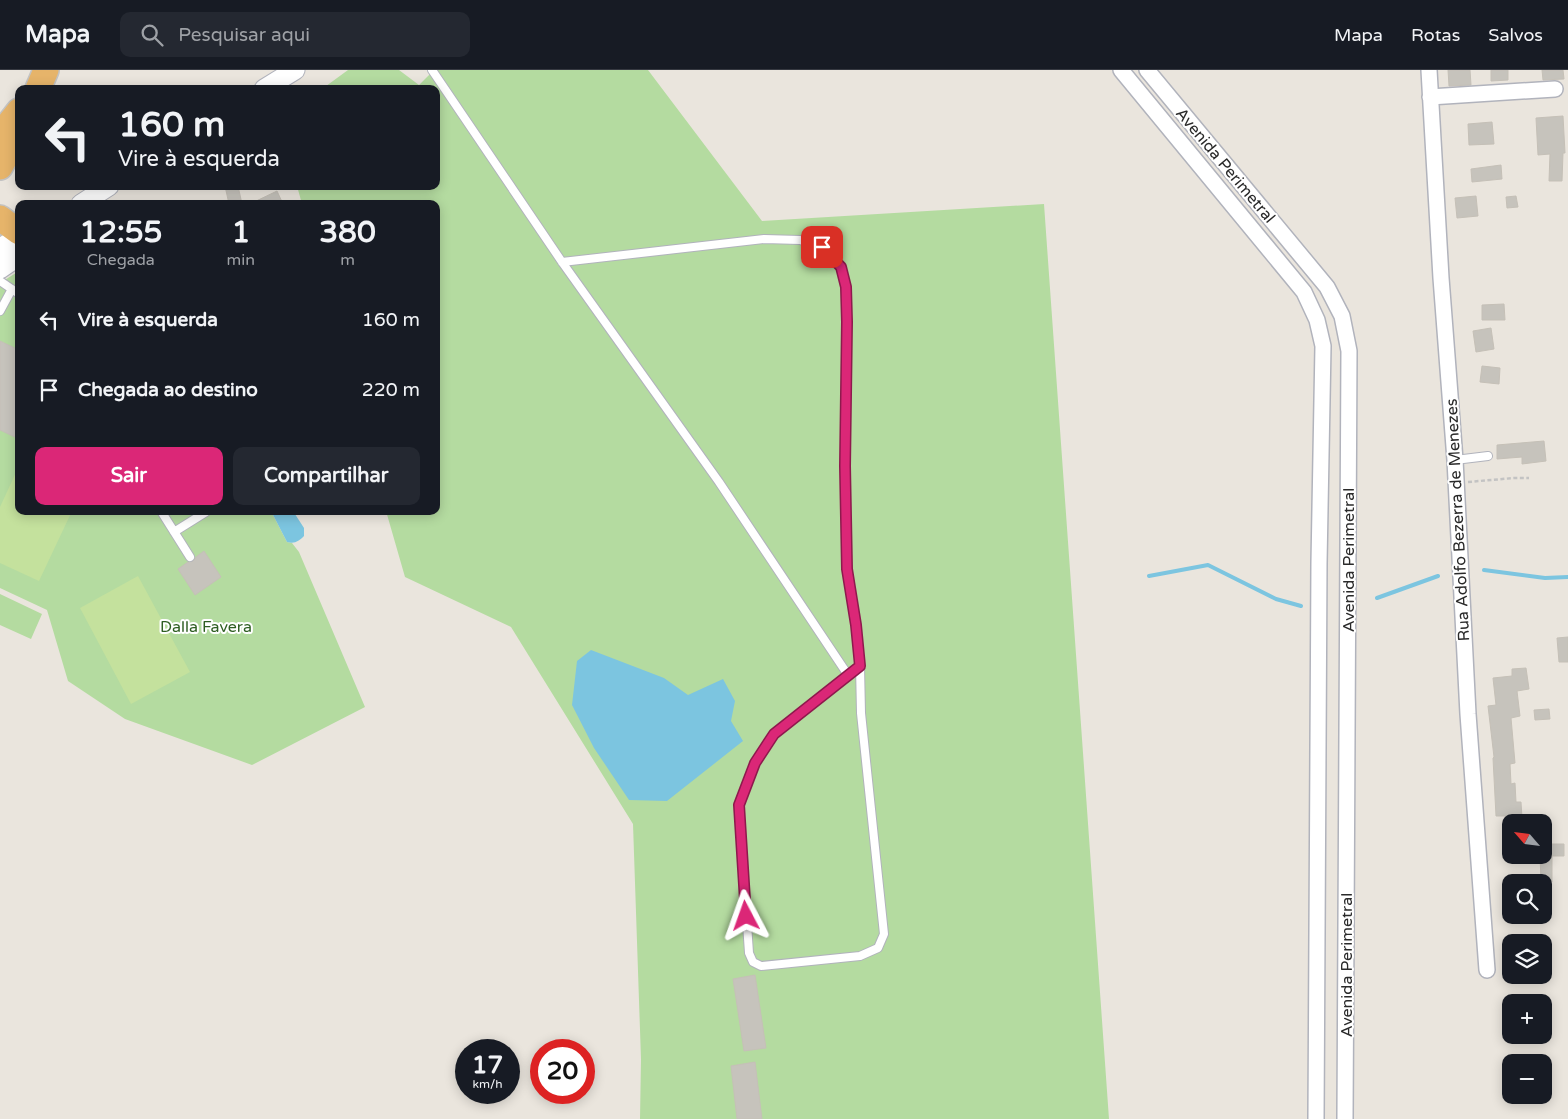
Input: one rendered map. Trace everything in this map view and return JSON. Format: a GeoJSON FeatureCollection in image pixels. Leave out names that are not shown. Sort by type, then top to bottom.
{"type":"FeatureCollection","features":[{"type":"Feature","properties":{"kind":"highway"},"geometry":{"type":"LineString","coordinates":[[0,135],[15,116]]}},
{"type":"Feature","properties":{"kind":"highway"},"geometry":{"type":"LineString","coordinates":[[0,167],[15,140]]}},
{"type":"Feature","properties":{"kind":"highway"},"geometry":{"type":"LineString","coordinates":[[0,218],[15,229]]}},
{"type":"Feature","properties":{"kind":"street"},"geometry":{"type":"LineString","coordinates":[[271,85],[295,70]]}},
{"type":"Feature","properties":{"kind":"street","name":"Avenida Perimetral"},"geometry":{"type":"LineString","coordinates":[[1121,70],[1304,292],[1317,320],[1323,346],[1319,572],[1316,1119]]}},
{"type":"Feature","properties":{"kind":"street","name":"Avenida Perimetral"},"geometry":{"type":"LineString","coordinates":[[1147,70],[1327,287],[1342,316],[1349,351],[1345,1119]]}},
{"type":"Feature","properties":{"kind":"street","name":"Rua Adolfo Bezerra de Menezes"},"geometry":{"type":"LineString","coordinates":[[1429,70],[1442,288],[1455,460],[1468,714],[1487,970]]}},
{"type":"Feature","properties":{"kind":"street"},"geometry":{"type":"LineString","coordinates":[[1430,97],[1555,89]]}},
{"type":"Feature","properties":{"kind":"street"},"geometry":{"type":"LineString","coordinates":[[87,200],[103,190]]}},
{"type":"Feature","properties":{"kind":"street"},"geometry":{"type":"LineString","coordinates":[[0,248],[15,239]]}},
{"type":"Feature","properties":{"kind":"street"},"geometry":{"type":"LineString","coordinates":[[0,268],[15,259]]}},
{"type":"Feature","properties":{"kind":"lane"},"geometry":{"type":"LineString","coordinates":[[432,70],[562,262],[719,482],[848,675]]}},
{"type":"Feature","properties":{"kind":"lane"},"geometry":{"type":"LineString","coordinates":[[562,262],[764,239],[800,240],[822,247],[841,267],[846,287],[847,322],[845,466],[847,569],[856,625],[860,666],[861,713],[884,934],[878,948],[860,956],[762,966],[753,962],[749,953],[739,805],[755,763],[774,734],[860,666]]}},
{"type":"Feature","properties":{"kind":"lane"},"geometry":{"type":"LineString","coordinates":[[0,281],[15,291],[0,311]]}},
{"type":"Feature","properties":{"kind":"lane"},"geometry":{"type":"LineString","coordinates":[[1455,460],[1488,456]]}},
{"type":"Feature","properties":{"kind":"lane"},"geometry":{"type":"LineString","coordinates":[[163,515],[190,557]]}},
{"type":"Feature","properties":{"kind":"lane"},"geometry":{"type":"LineString","coordinates":[[174,532],[201,515]]}},
{"type":"Feature","properties":{"kind":"path"},"geometry":{"type":"LineString","coordinates":[[1456,483],[1529,478]]}},
{"type":"Feature","properties":{"kind":"green space"},"geometry":{"type":"Polygon","coordinates":[[[348,70],[399,70],[419,85],[327,85],[348,70]]]}},
{"type":"Feature","properties":{"kind":"green space"},"geometry":{"type":"Polygon","coordinates":[[[434,70],[648,70],[762,221],[1044,204],[1109,1119],[640,1119],[641,1059],[633,824],[511,627],[405,577],[387,515],[440,515],[440,200],[301,200],[298,190],[440,190],[440,85],[419,85],[434,70]]]}},
{"type":"Feature","properties":{"kind":"green space","name":"Dalla Favera"},"geometry":{"type":"Polygon","coordinates":[[[15,274],[15,515],[273,515],[287,542],[292,543],[299,552],[365,707],[252,765],[125,719],[68,681],[47,610],[0,588],[0,283],[15,274]]]}},
{"type":"Feature","properties":{"kind":"green space"},"geometry":{"type":"Polygon","coordinates":[[[15,475],[15,515],[70,515],[39,581],[0,563],[0,507],[15,475]]]}},
{"type":"Feature","properties":{"kind":"green space"},"geometry":{"type":"Polygon","coordinates":[[[138,576],[190,672],[131,704],[80,608],[138,576]]]}},
{"type":"Feature","properties":{"kind":"green space"},"geometry":{"type":"Polygon","coordinates":[[[0,594],[42,614],[31,639],[0,625],[0,594]]]}},
{"type":"Feature","properties":{"kind":"water"},"geometry":{"type":"Polygon","coordinates":[[[273,515],[296,515],[304,528],[304,536],[297,542],[287,542],[273,515]]]}},
{"type":"Feature","properties":{"kind":"water"},"geometry":{"type":"Polygon","coordinates":[[[591,650],[664,678],[688,695],[723,679],[735,701],[731,721],[743,741],[667,801],[629,800],[594,748],[572,705],[577,661],[591,650]]]}},
{"type":"Feature","properties":{"kind":"building"},"geometry":{"type":"Polygon","coordinates":[[[1448,70],[1470,70],[1471,85],[1449,86],[1448,70]]]}},
{"type":"Feature","properties":{"kind":"building"},"geometry":{"type":"Polygon","coordinates":[[[1491,70],[1508,70],[1508,80],[1491,81],[1491,70]]]}},
{"type":"Feature","properties":{"kind":"building"},"geometry":{"type":"Polygon","coordinates":[[[1542,70],[1563,70],[1564,79],[1543,80],[1542,70]]]}},
{"type":"Feature","properties":{"kind":"building"},"geometry":{"type":"Polygon","coordinates":[[[1563,116],[1565,153],[1563,153],[1562,181],[1549,181],[1550,154],[1538,155],[1536,118],[1563,116]]]}},
{"type":"Feature","properties":{"kind":"building"},"geometry":{"type":"Polygon","coordinates":[[[1492,122],[1494,144],[1469,145],[1468,124],[1492,122]]]}},
{"type":"Feature","properties":{"kind":"building"},"geometry":{"type":"Polygon","coordinates":[[[1501,165],[1502,179],[1472,182],[1471,169],[1501,165]]]}},
{"type":"Feature","properties":{"kind":"building"},"geometry":{"type":"Polygon","coordinates":[[[226,190],[239,190],[241,200],[228,200],[226,190]]]}},
{"type":"Feature","properties":{"kind":"building"},"geometry":{"type":"Polygon","coordinates":[[[277,191],[281,200],[258,200],[277,191]]]}},
{"type":"Feature","properties":{"kind":"building"},"geometry":{"type":"Polygon","coordinates":[[[1476,196],[1478,216],[1457,218],[1455,198],[1476,196]]]}},
{"type":"Feature","properties":{"kind":"building"},"geometry":{"type":"Polygon","coordinates":[[[1516,196],[1518,207],[1507,208],[1506,197],[1516,196]]]}},
{"type":"Feature","properties":{"kind":"building"},"geometry":{"type":"Polygon","coordinates":[[[1504,304],[1505,320],[1482,320],[1482,305],[1504,304]]]}},
{"type":"Feature","properties":{"kind":"building"},"geometry":{"type":"Polygon","coordinates":[[[1491,328],[1494,349],[1476,352],[1473,331],[1491,328]]]}},
{"type":"Feature","properties":{"kind":"building"},"geometry":{"type":"Polygon","coordinates":[[[0,341],[15,348],[15,437],[0,430],[0,341]]]}},
{"type":"Feature","properties":{"kind":"building"},"geometry":{"type":"Polygon","coordinates":[[[1482,366],[1500,368],[1499,384],[1480,382],[1482,366]]]}},
{"type":"Feature","properties":{"kind":"building"},"geometry":{"type":"Polygon","coordinates":[[[1544,441],[1546,461],[1522,464],[1522,457],[1497,459],[1497,445],[1544,441]]]}},
{"type":"Feature","properties":{"kind":"building"},"geometry":{"type":"Polygon","coordinates":[[[204,551],[221,577],[195,595],[178,569],[193,561],[204,551]]]}},
{"type":"Feature","properties":{"kind":"building"},"geometry":{"type":"Polygon","coordinates":[[[1568,637],[1568,662],[1559,662],[1557,638],[1568,637]]]}},
{"type":"Feature","properties":{"kind":"building"},"geometry":{"type":"Polygon","coordinates":[[[1526,668],[1529,689],[1517,691],[1520,716],[1511,718],[1515,763],[1510,764],[1511,784],[1515,783],[1516,802],[1521,802],[1522,814],[1502,814],[1502,816],[1496,816],[1494,757],[1488,706],[1496,705],[1493,678],[1512,676],[1512,669],[1526,668]]]}},
{"type":"Feature","properties":{"kind":"building"},"geometry":{"type":"Polygon","coordinates":[[[1549,709],[1550,719],[1535,720],[1534,710],[1549,709]]]}},
{"type":"Feature","properties":{"kind":"building"},"geometry":{"type":"Polygon","coordinates":[[[1552,844],[1564,844],[1564,856],[1552,856],[1552,844]]]}},
{"type":"Feature","properties":{"kind":"building"},"geometry":{"type":"Polygon","coordinates":[[[1540,864],[1552,864],[1552,874],[1541,874],[1540,864]]]}},
{"type":"Feature","properties":{"kind":"building"},"geometry":{"type":"Polygon","coordinates":[[[755,975],[766,1048],[744,1051],[733,979],[755,975]]]}},
{"type":"Feature","properties":{"kind":"building"},"geometry":{"type":"Polygon","coordinates":[[[755,1062],[762,1119],[737,1119],[731,1066],[755,1062]]]}},
{"type":"Feature","properties":{"kind":"waterway"},"geometry":{"type":"LineString","coordinates":[[1149,576],[1208,565],[1276,599],[1301,606]]}},
{"type":"Feature","properties":{"kind":"waterway"},"geometry":{"type":"LineString","coordinates":[[1484,570],[1545,578],[1568,577]]}},
{"type":"Feature","properties":{"kind":"waterway"},"geometry":{"type":"LineString","coordinates":[[1377,598],[1438,576]]}},
{"type":"Feature","properties":{"kind":"route"},"geometry":{"type":"LineString","coordinates":[[746,916],[739,805],[755,763],[774,734],[860,666],[847,569],[845,466],[846,287],[841,267],[822,247]]}}]}
